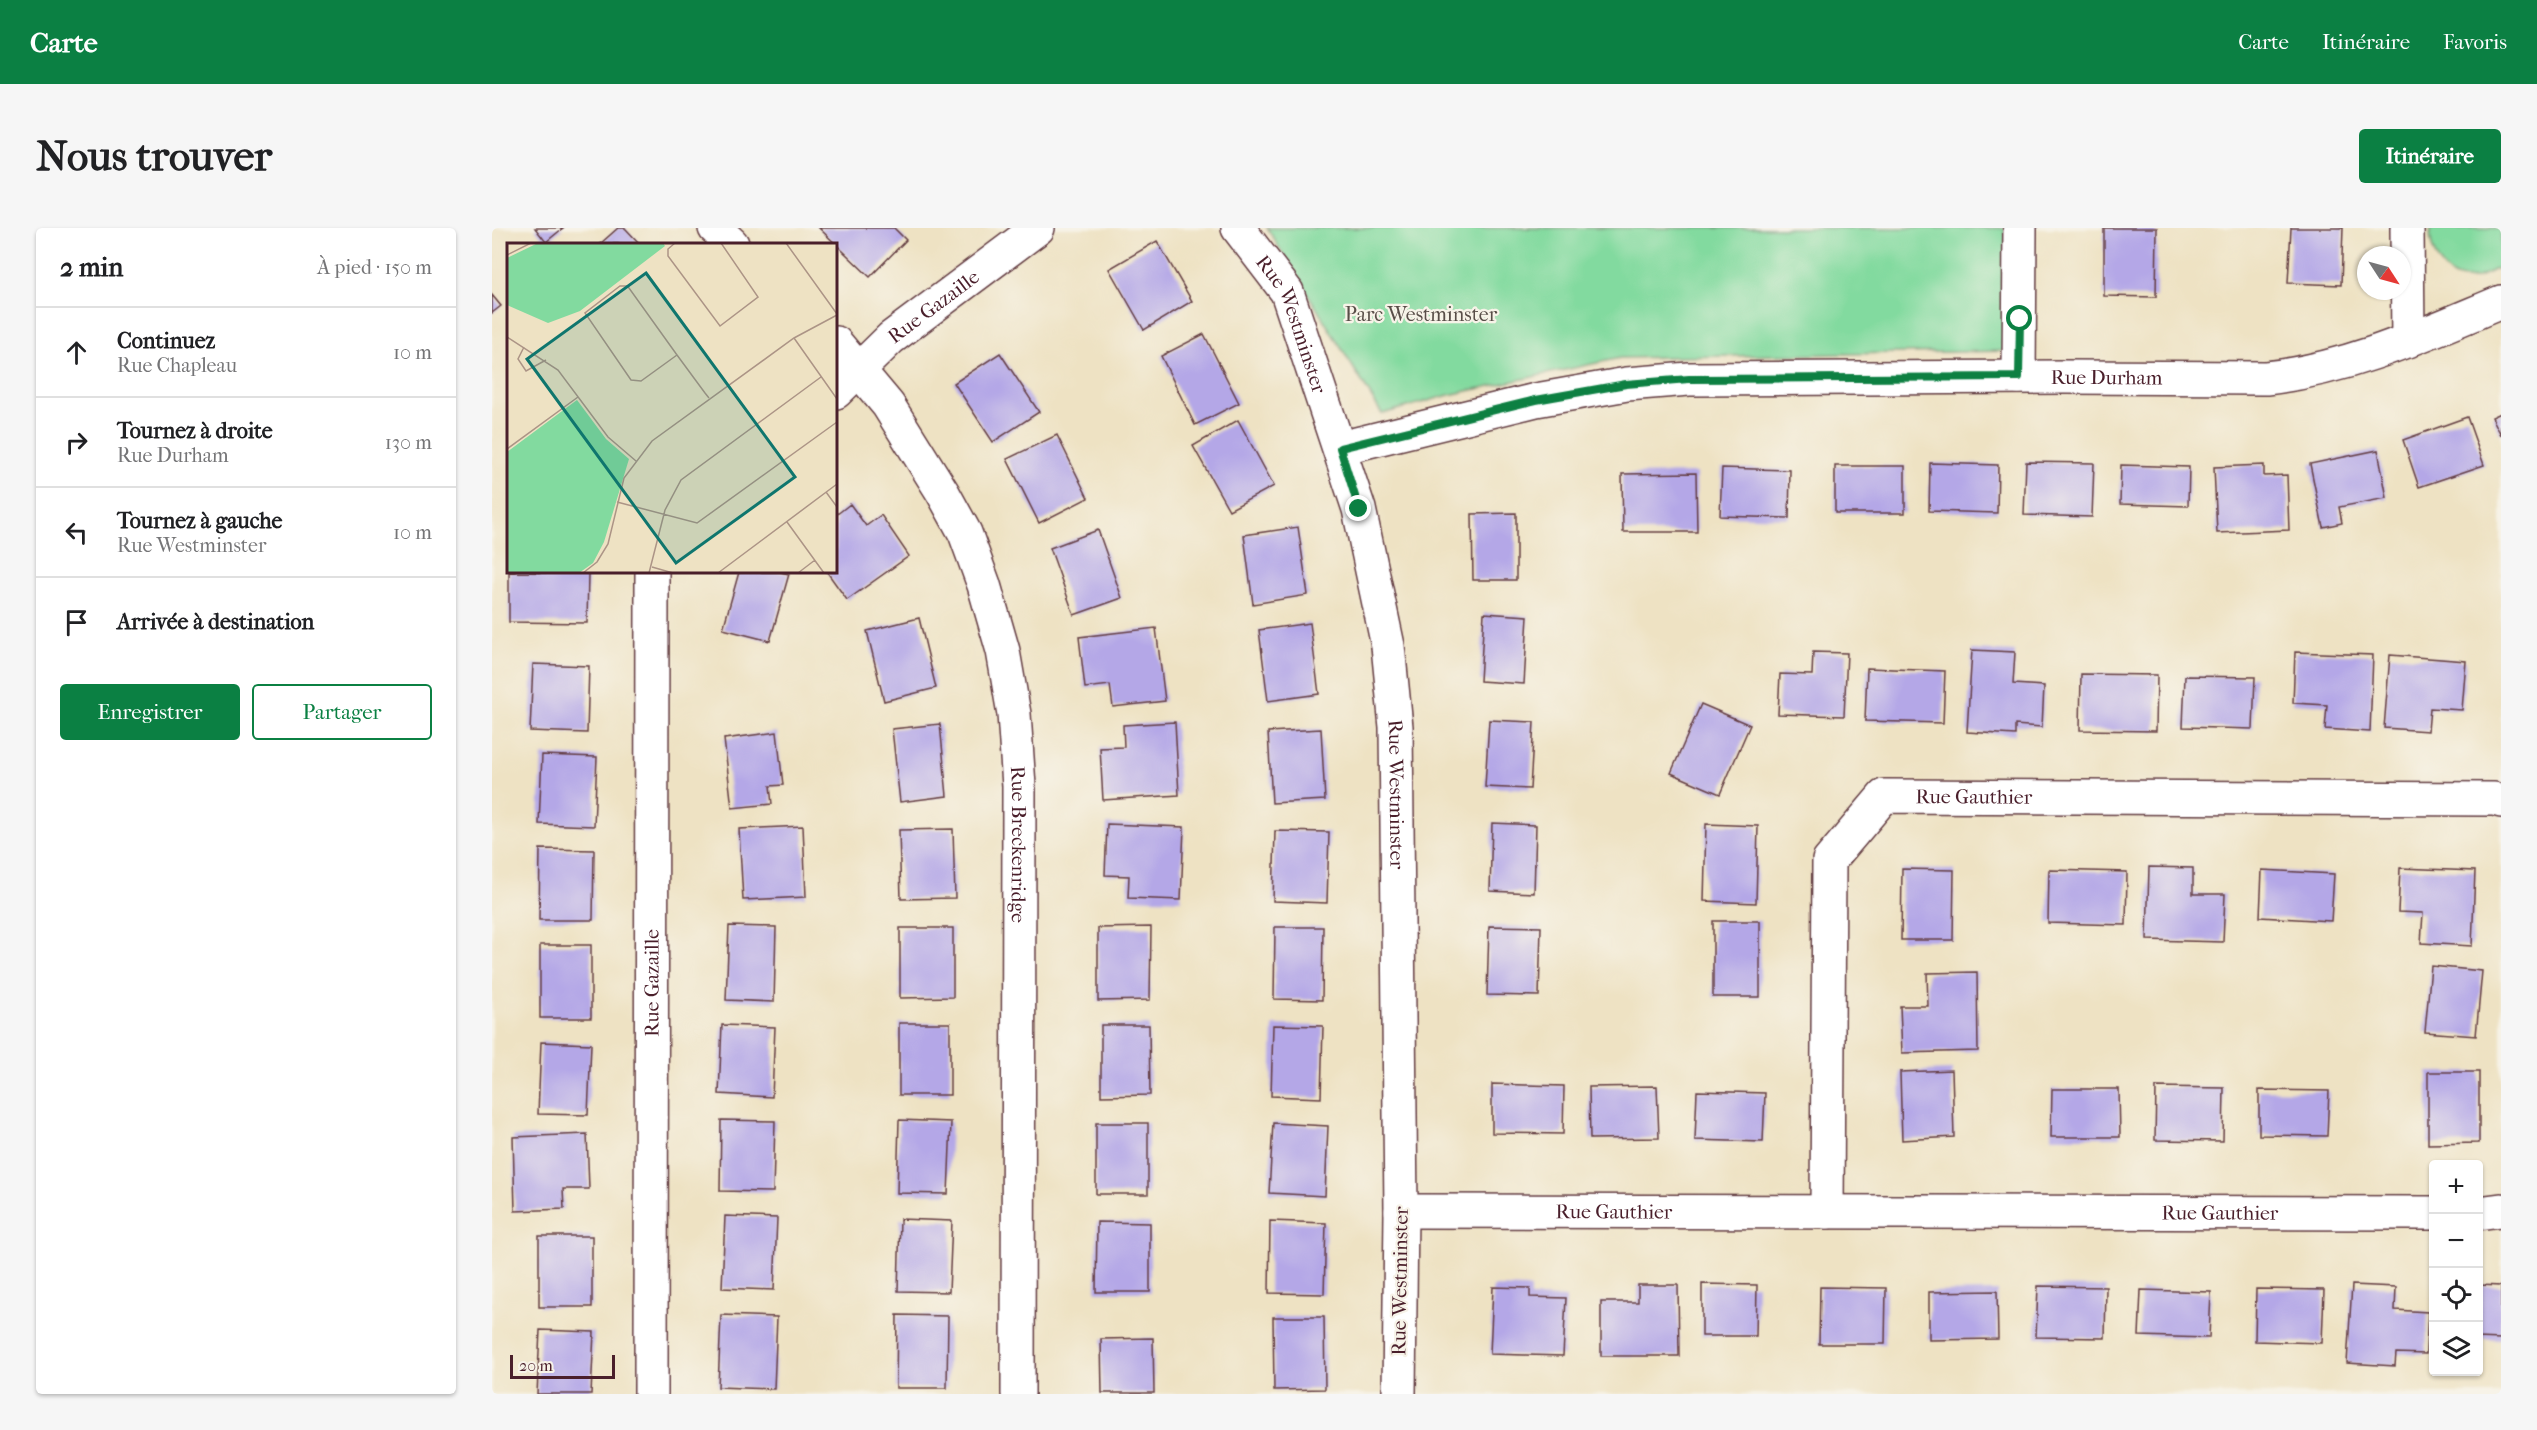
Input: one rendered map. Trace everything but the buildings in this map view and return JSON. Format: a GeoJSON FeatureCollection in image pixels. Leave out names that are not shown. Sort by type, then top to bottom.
{"type":"FeatureCollection","features":[{"type":"Feature","properties":{"kind":"street"},"geometry":{"type":"LineString","coordinates":[[716,228],[731,243]]}},
{"type":"Feature","properties":{"kind":"street","name":"Rue Gazaille"},"geometry":{"type":"LineString","coordinates":[[847,381],[891,338],[1038,228]]}},
{"type":"Feature","properties":{"kind":"street","name":"Rue Westminster"},"geometry":{"type":"LineString","coordinates":[[1238,228],[1287,292],[1340,448],[1359,509],[1375,576],[1393,687],[1396,728],[1401,1211],[1399,1394]]}},
{"type":"Feature","properties":{"kind":"street"},"geometry":{"type":"LineString","coordinates":[[2019,377],[2020,228]]}},
{"type":"Feature","properties":{"kind":"street"},"geometry":{"type":"LineString","coordinates":[[2407,228],[2408,341]]}},
{"type":"Feature","properties":{"kind":"street","name":"Rue Durham"},"geometry":{"type":"LineString","coordinates":[[1340,448],[1536,400],[1626,384],[1689,379],[2266,378],[2323,369],[2372,354],[2501,302]]}},
{"type":"Feature","properties":{"kind":"street","name":"Rue Breckenridge"},"geometry":{"type":"LineString","coordinates":[[837,346],[847,381],[888,405],[965,533],[984,585],[1003,651],[1014,714],[1019,786],[1018,1394]]}},
{"type":"Feature","properties":{"kind":"street","name":"Rue Gazaille"},"geometry":{"type":"LineString","coordinates":[[651,1394],[652,573]]}},
{"type":"Feature","properties":{"kind":"street","name":"Rue Gauthier"},"geometry":{"type":"LineString","coordinates":[[1827,1212],[1829,861],[1884,796],[2494,798],[2501,801]]}},
{"type":"Feature","properties":{"kind":"street"},"geometry":{"type":"LineString","coordinates":[[2483,1212],[2501,1210]]}},
{"type":"Feature","properties":{"kind":"street","name":"Rue Gauthier"},"geometry":{"type":"LineString","coordinates":[[1401,1211],[2429,1213]]}},
{"type":"Feature","properties":{"kind":"green space","name":"Parc Westminster"},"geometry":{"type":"Polygon","coordinates":[[[1267,228],[2005,228],[2007,351],[1620,358],[1449,395],[1382,414],[1267,228]]]}},
{"type":"Feature","properties":{"kind":"green space"},"geometry":{"type":"Polygon","coordinates":[[[2430,228],[2501,228],[2501,267],[2474,278],[2455,277],[2447,272],[2436,256],[2432,247],[2430,228]]]}},
{"type":"Feature","properties":{"kind":"route"},"geometry":{"type":"LineString","coordinates":[[1359,509],[1340,448],[1576,391],[1626,384],[1689,379],[2019,377],[2020,319]]}}]}
